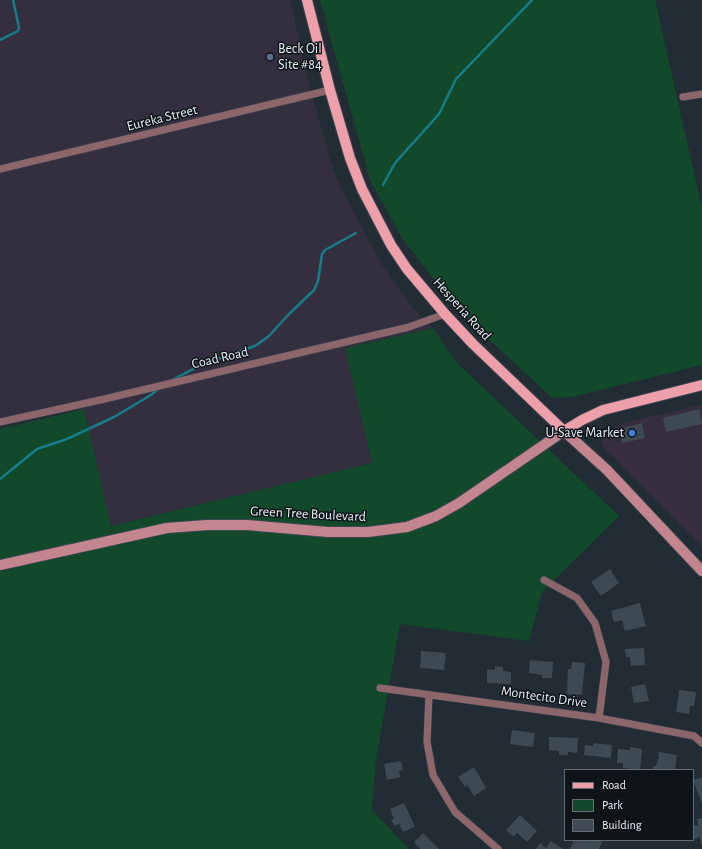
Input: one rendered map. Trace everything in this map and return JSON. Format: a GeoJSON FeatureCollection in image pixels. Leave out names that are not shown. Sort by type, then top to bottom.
{"type":"FeatureCollection","features":[{"type":"Feature","properties":{"kind":"main road","name":"Hesperia Road"},"geometry":{"type":"LineString","coordinates":[[307,0],[330,90],[350,158],[365,194],[391,245],[407,269],[445,314],[564,431],[607,470],[702,571]]}},
{"type":"Feature","properties":{"kind":"main road","name":"Green Tree Boulevard"},"geometry":{"type":"LineString","coordinates":[[0,565],[167,528],[207,525],[247,525],[328,532],[368,532],[407,527],[436,516],[460,503],[582,420],[603,410],[702,385]]}},
{"type":"Feature","properties":{"kind":"street","name":"Eureka Street"},"geometry":{"type":"LineString","coordinates":[[0,169],[330,90]]}},
{"type":"Feature","properties":{"kind":"street"},"geometry":{"type":"LineString","coordinates":[[683,97],[702,94]]}},
{"type":"Feature","properties":{"kind":"street","name":"Coad Road"},"geometry":{"type":"LineString","coordinates":[[0,422],[401,329],[445,314]]}},
{"type":"Feature","properties":{"kind":"street"},"geometry":{"type":"LineString","coordinates":[[544,580],[577,598],[595,623],[606,662],[599,718]]}},
{"type":"Feature","properties":{"kind":"street","name":"Montecito Drive"},"geometry":{"type":"LineString","coordinates":[[380,688],[599,718],[694,736],[702,742]]}},
{"type":"Feature","properties":{"kind":"street"},"geometry":{"type":"LineString","coordinates":[[429,695],[426,742],[433,775],[455,812],[498,849]]}},
{"type":"Feature","properties":{"kind":"shaded area"},"geometry":{"type":"Polygon","coordinates":[[[0,0],[290,0],[309,84],[331,163],[339,184],[382,265],[411,306],[433,328],[346,348],[372,463],[110,526],[84,409],[0,425],[0,0]]]}},
{"type":"Feature","properties":{"kind":"shaded area"},"geometry":{"type":"Polygon","coordinates":[[[702,405],[702,546],[604,448],[601,440],[605,433],[622,423],[702,405]]]}},
{"type":"Feature","properties":{"kind":"green space"},"geometry":{"type":"Polygon","coordinates":[[[320,0],[655,0],[702,208],[702,365],[572,397],[552,398],[459,311],[402,238],[370,180],[320,0]]]}},
{"type":"Feature","properties":{"kind":"green space"},"geometry":{"type":"Polygon","coordinates":[[[433,328],[456,362],[619,516],[542,592],[529,641],[400,624],[376,759],[372,810],[409,849],[0,849],[0,429],[84,409],[111,526],[372,463],[345,348],[433,328]]]}},
{"type":"Feature","properties":{"kind":"building"},"geometry":{"type":"Polygon","coordinates":[[[699,409],[702,424],[666,432],[663,418],[699,409]]]}},
{"type":"Feature","properties":{"kind":"building","name":"U-Save Market"},"geometry":{"type":"Polygon","coordinates":[[[642,423],[645,438],[622,443],[619,429],[642,423]]]}},
{"type":"Feature","properties":{"kind":"building"},"geometry":{"type":"Polygon","coordinates":[[[610,569],[619,583],[601,596],[591,582],[610,569]]]}},
{"type":"Feature","properties":{"kind":"building"},"geometry":{"type":"Polygon","coordinates":[[[640,603],[646,626],[625,631],[622,620],[614,622],[611,611],[640,603]]]}},
{"type":"Feature","properties":{"kind":"building"},"geometry":{"type":"Polygon","coordinates":[[[644,648],[645,665],[631,666],[630,657],[626,657],[625,649],[644,648]]]}},
{"type":"Feature","properties":{"kind":"building"},"geometry":{"type":"Polygon","coordinates":[[[421,651],[446,653],[444,670],[420,668],[421,651]]]}},
{"type":"Feature","properties":{"kind":"building"},"geometry":{"type":"Polygon","coordinates":[[[530,660],[553,662],[552,678],[542,678],[542,675],[529,673],[530,660]]]}},
{"type":"Feature","properties":{"kind":"building"},"geometry":{"type":"Polygon","coordinates":[[[572,662],[585,663],[582,695],[567,694],[568,669],[571,669],[572,662]]]}},
{"type":"Feature","properties":{"kind":"building"},"geometry":{"type":"Polygon","coordinates":[[[495,666],[503,667],[503,671],[511,672],[511,684],[487,683],[487,669],[495,670],[495,666]]]}},
{"type":"Feature","properties":{"kind":"building"},"geometry":{"type":"Polygon","coordinates":[[[645,684],[649,701],[634,703],[631,687],[645,684]]]}},
{"type":"Feature","properties":{"kind":"building"},"geometry":{"type":"Polygon","coordinates":[[[679,690],[696,692],[694,706],[690,706],[689,714],[676,712],[679,690]]]}},
{"type":"Feature","properties":{"kind":"building"},"geometry":{"type":"Polygon","coordinates":[[[512,730],[535,733],[533,747],[510,744],[512,730]]]}},
{"type":"Feature","properties":{"kind":"building"},"geometry":{"type":"Polygon","coordinates":[[[549,737],[578,738],[577,753],[568,752],[568,755],[559,755],[559,751],[549,750],[549,737]]]}},
{"type":"Feature","properties":{"kind":"building"},"geometry":{"type":"Polygon","coordinates":[[[594,743],[612,745],[611,758],[584,755],[585,745],[593,746],[594,743]]]}},
{"type":"Feature","properties":{"kind":"building"},"geometry":{"type":"Polygon","coordinates":[[[630,747],[642,749],[640,769],[623,768],[623,763],[617,763],[618,749],[630,750],[630,747]]]}},
{"type":"Feature","properties":{"kind":"building"},"geometry":{"type":"Polygon","coordinates":[[[658,752],[677,755],[675,769],[653,769],[653,766],[656,766],[659,758],[658,752]]]}},
{"type":"Feature","properties":{"kind":"building"},"geometry":{"type":"Polygon","coordinates":[[[401,761],[403,770],[399,771],[400,777],[387,780],[384,764],[401,761]]]}},
{"type":"Feature","properties":{"kind":"building"},"geometry":{"type":"Polygon","coordinates":[[[474,767],[486,788],[474,796],[467,785],[465,787],[458,777],[474,767]]]}},
{"type":"Feature","properties":{"kind":"building"},"geometry":{"type":"Polygon","coordinates":[[[702,777],[702,803],[694,783],[694,780],[702,777]]]}},
{"type":"Feature","properties":{"kind":"building"},"geometry":{"type":"Polygon","coordinates":[[[404,803],[415,827],[403,832],[399,824],[395,826],[391,820],[394,819],[390,809],[404,803]]]}},
{"type":"Feature","properties":{"kind":"building"},"geometry":{"type":"Polygon","coordinates":[[[520,815],[537,831],[527,842],[517,833],[514,837],[506,830],[520,815]]]}},
{"type":"Feature","properties":{"kind":"building"},"geometry":{"type":"Polygon","coordinates":[[[702,818],[702,844],[700,837],[694,839],[694,826],[698,825],[697,819],[702,818]]]}},
{"type":"Feature","properties":{"kind":"building"},"geometry":{"type":"Polygon","coordinates":[[[423,833],[439,849],[420,849],[414,842],[423,833]]]}},
{"type":"Feature","properties":{"kind":"building"},"geometry":{"type":"Polygon","coordinates":[[[551,841],[563,849],[536,849],[540,843],[546,848],[551,841]]]}},
{"type":"Feature","properties":{"kind":"building"},"geometry":{"type":"Polygon","coordinates":[[[574,841],[603,841],[599,849],[570,849],[574,841]]]}},
{"type":"Feature","properties":{"kind":"waterway"},"geometry":{"type":"LineString","coordinates":[[0,40],[18,31],[19,27],[13,0]]}},
{"type":"Feature","properties":{"kind":"waterway"},"geometry":{"type":"LineString","coordinates":[[383,185],[395,163],[439,114],[456,79],[532,0]]}},
{"type":"Feature","properties":{"kind":"waterway"},"geometry":{"type":"LineString","coordinates":[[172,380],[203,364],[255,346],[269,336],[314,290],[318,281],[322,254],[325,250],[356,233]]}},
{"type":"Feature","properties":{"kind":"waterway"},"geometry":{"type":"LineString","coordinates":[[0,479],[37,449],[67,439],[114,417],[151,395],[158,389]]}},
{"type":"Feature","properties":{"kind":"place","name":"Beck Oil Site #84"},"geometry":{"type":"Point","coordinates":[270,57]}},
{"type":"Feature","properties":{"kind":"place","name":"U-Save Market"},"geometry":{"type":"Point","coordinates":[632,433]}}]}
